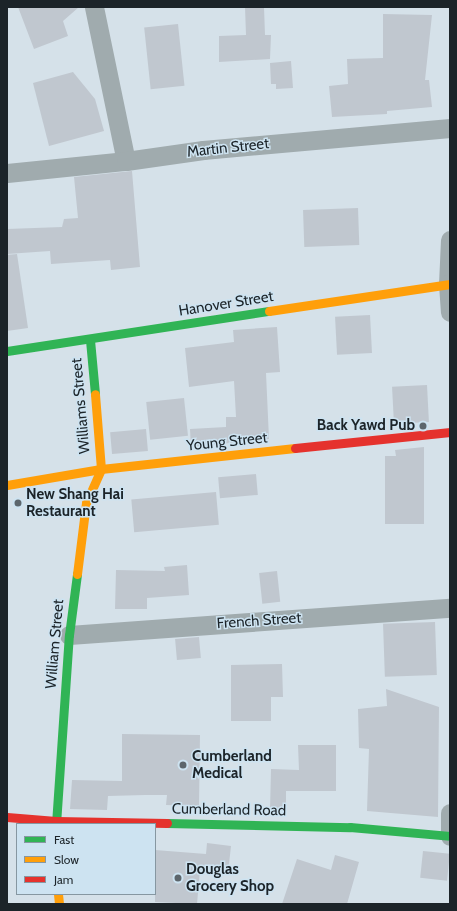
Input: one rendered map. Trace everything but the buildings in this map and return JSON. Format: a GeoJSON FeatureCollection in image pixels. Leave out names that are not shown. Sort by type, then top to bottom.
{"type":"FeatureCollection","features":[{"type":"Feature","properties":{"kind":"street"},"geometry":{"type":"LineString","coordinates":[[94,7],[126,161]]}},
{"type":"Feature","properties":{"kind":"street","name":"Martin Street"},"geometry":{"type":"LineString","coordinates":[[7,173],[126,161],[203,150],[450,128]]}},
{"type":"Feature","properties":{"kind":"street"},"geometry":{"type":"LineString","coordinates":[[450,240],[450,312]]}},
{"type":"Feature","properties":{"kind":"street","name":"Hanover Street"},"geometry":{"type":"LineString","coordinates":[[7,351],[90,340],[449,284]]}},
{"type":"Feature","properties":{"kind":"street","name":"Williams Street"},"geometry":{"type":"LineString","coordinates":[[90,340],[101,469]]}},
{"type":"Feature","properties":{"kind":"street","name":"Young Street"},"geometry":{"type":"LineString","coordinates":[[7,485],[101,469],[450,432]]}},
{"type":"Feature","properties":{"kind":"street","name":"William Street"},"geometry":{"type":"LineString","coordinates":[[56,822],[69,635],[86,503],[101,469]]}},
{"type":"Feature","properties":{"kind":"street","name":"French Street"},"geometry":{"type":"LineString","coordinates":[[69,635],[450,608]]}},
{"type":"Feature","properties":{"kind":"street"},"geometry":{"type":"LineString","coordinates":[[450,813],[450,836]]}},
{"type":"Feature","properties":{"kind":"street","name":"Cumberland Road"},"geometry":{"type":"LineString","coordinates":[[7,817],[56,822],[130,823]]}},
{"type":"Feature","properties":{"kind":"street","name":"Cumberland Road"},"geometry":{"type":"LineString","coordinates":[[156,823],[350,826],[450,836]]}},
{"type":"Feature","properties":{"kind":"traffic: fast"},"geometry":{"type":"LineString","coordinates":[[7,351],[269,311]]}},
{"type":"Feature","properties":{"kind":"traffic: fast"},"geometry":{"type":"LineString","coordinates":[[90,340],[95,394]]}},
{"type":"Feature","properties":{"kind":"traffic: fast"},"geometry":{"type":"LineString","coordinates":[[56,823],[69,635],[77,574]]}},
{"type":"Feature","properties":{"kind":"traffic: fast"},"geometry":{"type":"LineString","coordinates":[[167,823],[350,827],[450,836]]}},
{"type":"Feature","properties":{"kind":"traffic: slow"},"geometry":{"type":"LineString","coordinates":[[269,311],[450,284]]}},
{"type":"Feature","properties":{"kind":"traffic: slow"},"geometry":{"type":"LineString","coordinates":[[77,574],[86,503],[101,469],[95,394]]}},
{"type":"Feature","properties":{"kind":"traffic: slow"},"geometry":{"type":"LineString","coordinates":[[7,485],[101,469],[295,448]]}},
{"type":"Feature","properties":{"kind":"traffic: slow"},"geometry":{"type":"LineString","coordinates":[[58,895],[59,904]]}},
{"type":"Feature","properties":{"kind":"traffic: jam"},"geometry":{"type":"LineString","coordinates":[[295,448],[450,432]]}},
{"type":"Feature","properties":{"kind":"traffic: jam"},"geometry":{"type":"LineString","coordinates":[[7,817],[56,821],[167,823]]}},
{"type":"Feature","properties":{"kind":"place","name":"Back Yawd Pub"},"geometry":{"type":"Point","coordinates":[423,426]}},
{"type":"Feature","properties":{"kind":"place","name":"New Shang Hai Restaurant"},"geometry":{"type":"Point","coordinates":[18,503]}},
{"type":"Feature","properties":{"kind":"place","name":"Cumberland Medical"},"geometry":{"type":"Point","coordinates":[183,765]}},
{"type":"Feature","properties":{"kind":"place","name":"Douglas Grocery Shop"},"geometry":{"type":"Point","coordinates":[178,878]}}]}
